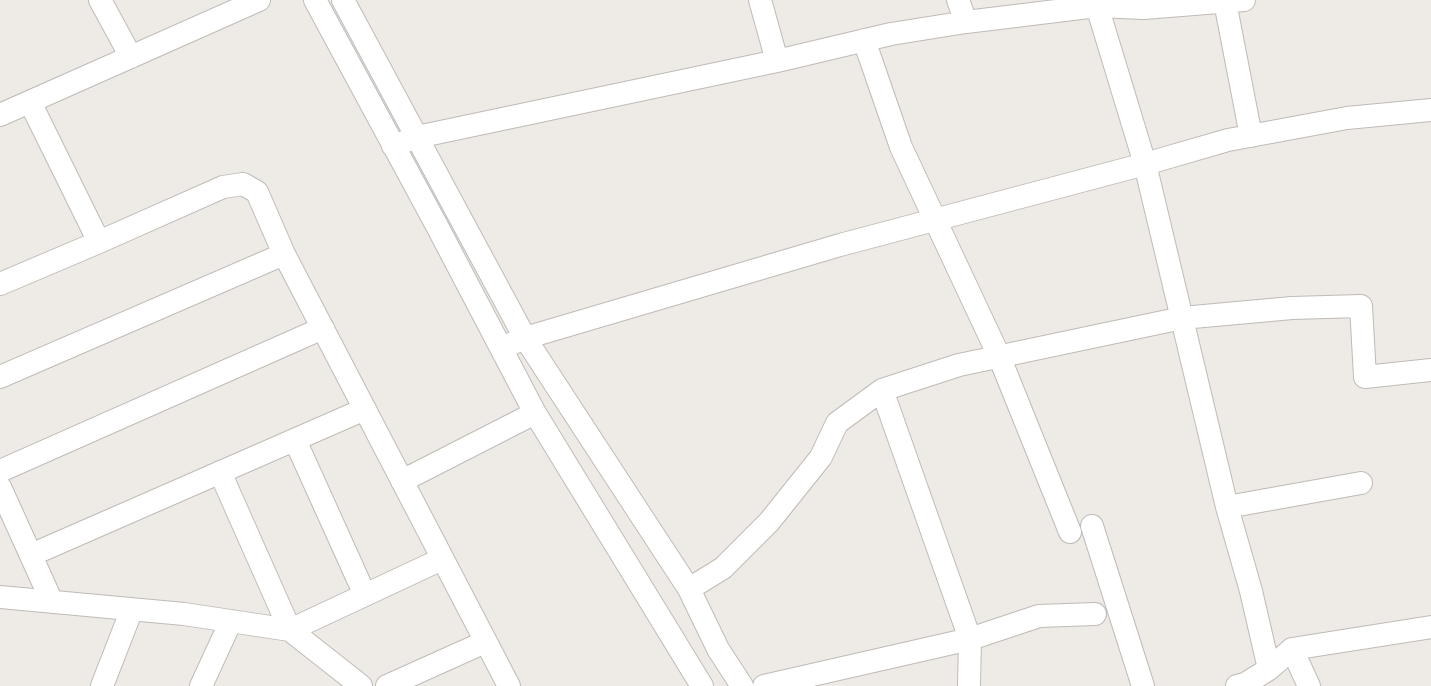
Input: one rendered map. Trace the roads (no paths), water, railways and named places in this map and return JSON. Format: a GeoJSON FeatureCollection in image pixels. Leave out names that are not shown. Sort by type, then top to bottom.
{"type":"FeatureCollection","features":[{"type":"Feature","properties":{"kind":"street"},"geometry":{"type":"LineString","coordinates":[[100,0],[131,57]]}},
{"type":"Feature","properties":{"kind":"street"},"geometry":{"type":"LineString","coordinates":[[0,115],[259,0]]}},
{"type":"Feature","properties":{"kind":"street"},"geometry":{"type":"LineString","coordinates":[[315,0],[535,413],[702,686]]}},
{"type":"Feature","properties":{"kind":"street"},"geometry":{"type":"LineString","coordinates":[[343,0],[525,338],[689,589],[718,649],[742,686]]}},
{"type":"Feature","properties":{"kind":"street"},"geometry":{"type":"LineString","coordinates":[[760,0],[777,61]]}},
{"type":"Feature","properties":{"kind":"street"},"geometry":{"type":"LineString","coordinates":[[958,0],[966,22]]}},
{"type":"Feature","properties":{"kind":"street"},"geometry":{"type":"LineString","coordinates":[[393,146],[417,137],[777,61],[891,34],[1099,3],[1144,8],[1235,1],[1251,136]]}},
{"type":"Feature","properties":{"kind":"street"},"geometry":{"type":"LineString","coordinates":[[1099,3],[1146,164],[1227,507],[1251,591],[1269,669]]}},
{"type":"Feature","properties":{"kind":"street"},"geometry":{"type":"LineString","coordinates":[[864,40],[901,147],[999,356],[1070,532]]}},
{"type":"Feature","properties":{"kind":"street"},"geometry":{"type":"LineString","coordinates":[[30,102],[99,242]]}},
{"type":"Feature","properties":{"kind":"street"},"geometry":{"type":"LineString","coordinates":[[501,348],[525,338],[840,245],[1146,164],[1228,140],[1346,118],[1431,110]]}},
{"type":"Feature","properties":{"kind":"street"},"geometry":{"type":"LineString","coordinates":[[0,284],[99,242],[223,186],[243,184],[257,192],[284,254],[509,686]]}},
{"type":"Feature","properties":{"kind":"street"},"geometry":{"type":"LineString","coordinates":[[0,377],[284,254]]}},
{"type":"Feature","properties":{"kind":"street"},"geometry":{"type":"LineString","coordinates":[[689,589],[723,568],[769,522],[822,457],[837,423],[882,390],[959,365],[1182,318],[1292,308],[1361,306],[1365,377],[1431,370]]}},
{"type":"Feature","properties":{"kind":"street"},"geometry":{"type":"LineString","coordinates":[[0,471],[323,328]]}},
{"type":"Feature","properties":{"kind":"street"},"geometry":{"type":"LineString","coordinates":[[882,390],[970,639],[969,686]]}},
{"type":"Feature","properties":{"kind":"street"},"geometry":{"type":"LineString","coordinates":[[30,555],[365,409]]}},
{"type":"Feature","properties":{"kind":"street"},"geometry":{"type":"LineString","coordinates":[[402,481],[535,413]]}},
{"type":"Feature","properties":{"kind":"street"},"geometry":{"type":"LineString","coordinates":[[295,440],[365,595]]}},
{"type":"Feature","properties":{"kind":"street"},"geometry":{"type":"LineString","coordinates":[[220,472],[290,630],[361,686]]}},
{"type":"Feature","properties":{"kind":"street"},"geometry":{"type":"LineString","coordinates":[[1227,507],[1361,483]]}},
{"type":"Feature","properties":{"kind":"street"},"geometry":{"type":"LineString","coordinates":[[0,487],[52,602]]}},
{"type":"Feature","properties":{"kind":"street"},"geometry":{"type":"LineString","coordinates":[[1092,526],[1142,686]]}},
{"type":"Feature","properties":{"kind":"street"},"geometry":{"type":"LineString","coordinates":[[0,597],[184,614],[290,630],[442,559]]}},
{"type":"Feature","properties":{"kind":"street"},"geometry":{"type":"LineString","coordinates":[[102,686],[132,609]]}},
{"type":"Feature","properties":{"kind":"street"},"geometry":{"type":"LineString","coordinates":[[764,686],[970,639],[1039,616],[1095,614]]}},
{"type":"Feature","properties":{"kind":"street"},"geometry":{"type":"LineString","coordinates":[[201,686],[231,621]]}},
{"type":"Feature","properties":{"kind":"street"},"geometry":{"type":"LineString","coordinates":[[1237,686],[1244,684],[1269,669],[1292,649],[1431,627]]}},
{"type":"Feature","properties":{"kind":"street"},"geometry":{"type":"LineString","coordinates":[[387,686],[485,642]]}},
{"type":"Feature","properties":{"kind":"street"},"geometry":{"type":"LineString","coordinates":[[1292,649],[1309,686]]}}]}
